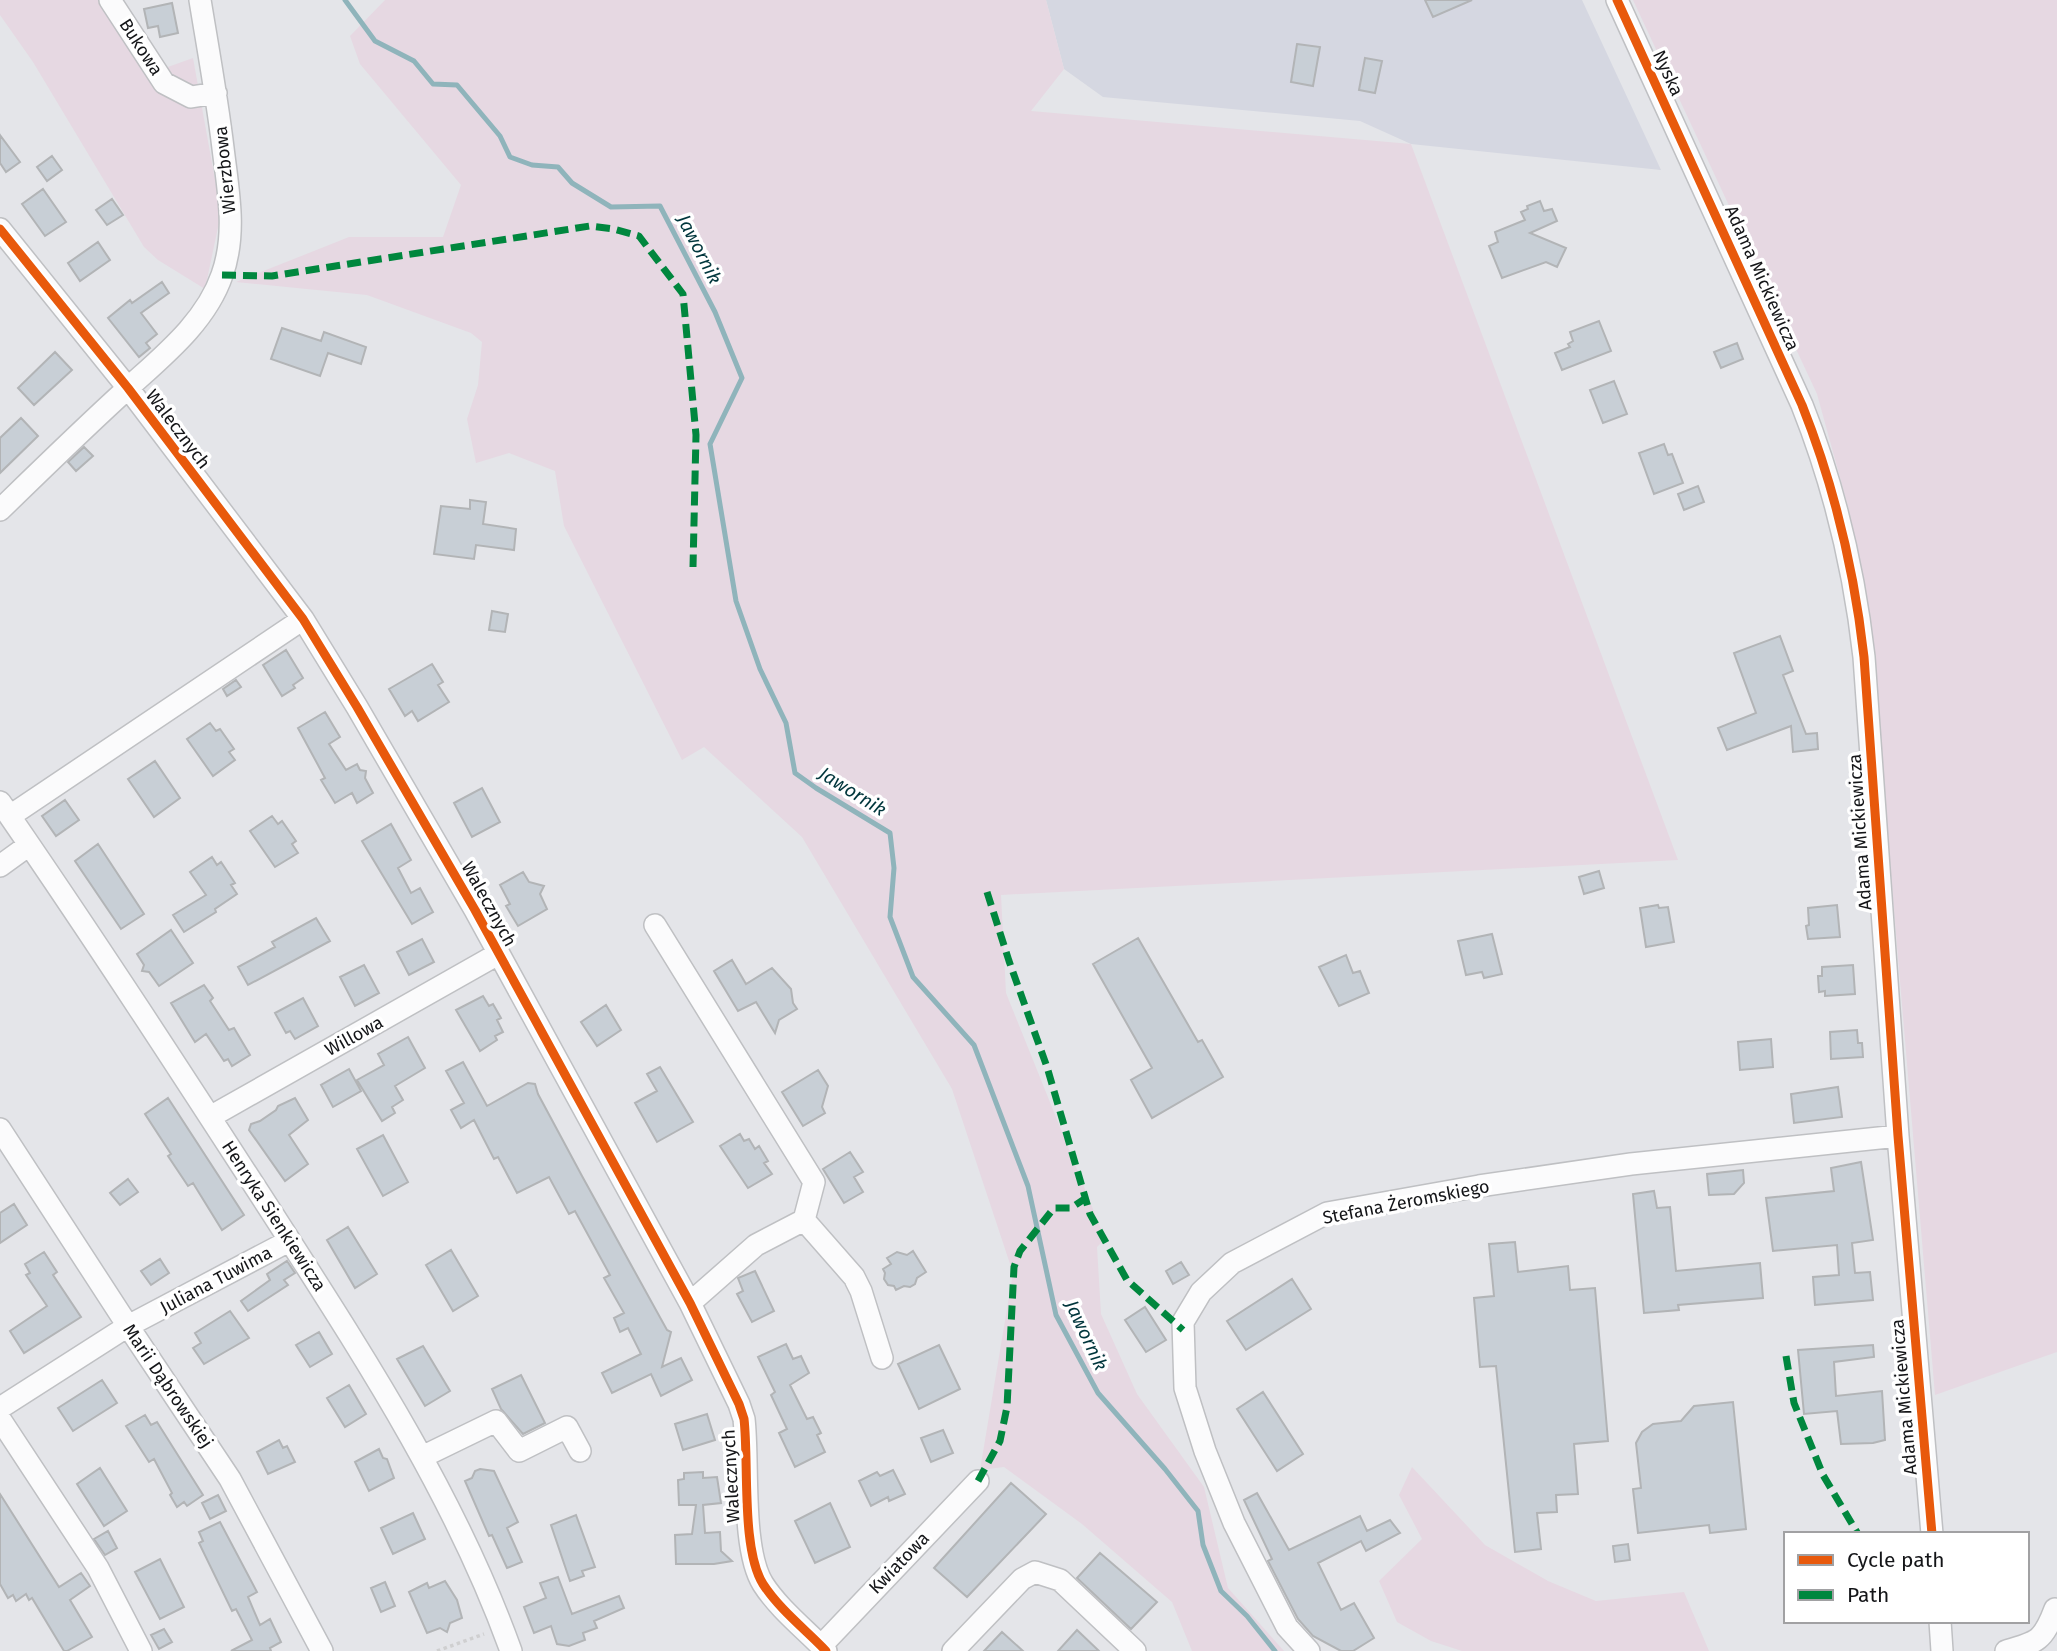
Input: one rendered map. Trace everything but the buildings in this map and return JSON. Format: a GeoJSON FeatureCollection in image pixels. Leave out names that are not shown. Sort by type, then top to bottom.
{"type":"FeatureCollection","features":[{"type":"Feature","properties":{"kind":"street","name":"Bukowa"},"geometry":{"type":"LineString","coordinates":[[110,0],[164,83],[191,97],[216,93]]}},
{"type":"Feature","properties":{"kind":"street","name":"Wierzbowa"},"geometry":{"type":"LineString","coordinates":[[0,510],[169,352],[207,306],[222,275],[229,242],[231,208],[216,93],[200,0]]}},
{"type":"Feature","properties":{"kind":"street","name":"Nyska"},"geometry":{"type":"LineString","coordinates":[[1617,0],[1690,159]]}},
{"type":"Feature","properties":{"kind":"street","name":"Adama Mickiewicza"},"geometry":{"type":"LineString","coordinates":[[1690,159],[1818,445],[1842,525],[1853,578],[1864,657],[1898,1136],[1932,1532]]}},
{"type":"Feature","properties":{"kind":"street","name":"Walecznych"},"geometry":{"type":"LineString","coordinates":[[0,229],[128,388],[303,619],[371,730],[690,1303],[744,1419],[750,1533],[757,1573],[768,1591],[823,1648]]}},
{"type":"Feature","properties":{"kind":"street"},"geometry":{"type":"LineString","coordinates":[[5,809],[303,619]]}},
{"type":"Feature","properties":{"kind":"street","name":"Henryka Sienkiewicza"},"geometry":{"type":"LineString","coordinates":[[5,809],[210,1117],[422,1457],[443,1496],[511,1651]]}},
{"type":"Feature","properties":{"kind":"street"},"geometry":{"type":"LineString","coordinates":[[0,866],[29,845]]}},
{"type":"Feature","properties":{"kind":"street"},"geometry":{"type":"LineString","coordinates":[[655,925],[814,1182],[804,1220],[756,1245],[690,1303]]}},
{"type":"Feature","properties":{"kind":"street","name":"Willowa"},"geometry":{"type":"LineString","coordinates":[[210,1117],[498,954]]}},
{"type":"Feature","properties":{"kind":"street","name":"Marii Dąbrowskiej"},"geometry":{"type":"LineString","coordinates":[[0,1129],[230,1479],[322,1651]]}},
{"type":"Feature","properties":{"kind":"street","name":"Stefana Żeromskiego"},"geometry":{"type":"LineString","coordinates":[[1309,1651],[1287,1627],[1234,1523],[1205,1451],[1185,1388],[1183,1322],[1201,1292],[1232,1263],[1328,1213],[1479,1186],[1631,1164],[1898,1136]]}},
{"type":"Feature","properties":{"kind":"street"},"geometry":{"type":"LineString","coordinates":[[804,1220],[854,1278],[882,1358]]}},
{"type":"Feature","properties":{"kind":"street","name":"Juliana Tuwima"},"geometry":{"type":"LineString","coordinates":[[0,1408],[128,1326],[289,1241]]}},
{"type":"Feature","properties":{"kind":"street"},"geometry":{"type":"LineString","coordinates":[[0,1419],[98,1568],[141,1651]]}},
{"type":"Feature","properties":{"kind":"street"},"geometry":{"type":"LineString","coordinates":[[422,1457],[496,1421],[519,1451],[568,1427],[580,1451]]}},
{"type":"Feature","properties":{"kind":"street","name":"Kwiatowa"},"geometry":{"type":"LineString","coordinates":[[823,1648],[978,1480]]}},
{"type":"Feature","properties":{"kind":"street"},"geometry":{"type":"LineString","coordinates":[[953,1651],[1022,1579],[1035,1572],[1060,1580],[1135,1651]]}},
{"type":"Feature","properties":{"kind":"street"},"geometry":{"type":"LineString","coordinates":[[2006,1651],[2038,1640],[2046,1633],[2055,1609]]}},
{"type":"Feature","properties":{"kind":"street"},"geometry":{"type":"LineString","coordinates":[[1940,1623],[1942,1651]]}},
{"type":"Feature","properties":{"kind":"path"},"geometry":{"type":"LineString","coordinates":[[437,1651],[503,1628]]}},
{"type":"Feature","properties":{"kind":"shaded area"},"geometry":{"type":"Polygon","coordinates":[[[0,0],[122,0],[165,68],[193,58],[221,213],[205,289],[158,260],[144,247],[33,62],[0,15],[0,0]]]}},
{"type":"Feature","properties":{"kind":"shaded area"},"geometry":{"type":"Polygon","coordinates":[[[385,0],[1046,0],[1064,69],[1031,111],[1411,144],[1678,860],[1001,895],[1006,993],[1105,1239],[1097,1247],[1101,1314],[1137,1394],[1204,1487],[1228,1588],[1284,1651],[1192,1651],[1172,1602],[1082,1524],[1004,1467],[980,1470],[1013,1273],[952,1089],[802,837],[704,747],[682,760],[564,526],[555,471],[509,453],[476,463],[467,419],[478,385],[482,342],[471,333],[367,295],[236,282],[349,237],[443,237],[461,185],[360,64],[350,36],[385,0]]]}},
{"type":"Feature","properties":{"kind":"shaded area"},"geometry":{"type":"Polygon","coordinates":[[[1046,0],[1582,0],[1661,170],[1411,144],[1360,121],[1103,97],[1064,69],[1046,0]]]}},
{"type":"Feature","properties":{"kind":"shaded area"},"geometry":{"type":"Polygon","coordinates":[[[1633,0],[2057,0],[2057,1352],[1935,1395],[1869,614],[1849,510],[1817,394],[1633,0]]]}},
{"type":"Feature","properties":{"kind":"shaded area"},"geometry":{"type":"Polygon","coordinates":[[[1412,1467],[1485,1545],[1548,1581],[1596,1601],[1684,1592],[1709,1651],[1462,1651],[1431,1641],[1397,1622],[1379,1581],[1422,1539],[1399,1495],[1412,1467]]]}},
{"type":"Feature","properties":{"kind":"waterway","name":"Jawornik"},"geometry":{"type":"LineString","coordinates":[[345,0],[375,41],[414,61],[433,84],[457,85],[500,136],[510,157],[532,165],[558,167],[572,183],[611,207],[660,206],[715,312],[742,378],[710,444],[736,601],[760,669],[786,723],[795,773],[890,833],[894,868],[890,917],[913,977],[974,1045],[1028,1186],[1056,1315],[1098,1393],[1198,1511],[1203,1545],[1221,1591],[1247,1616],[1275,1651]]}},
{"type":"Feature","properties":{"kind":"marked path"},"geometry":{"type":"LineString","coordinates":[[222,275],[272,276],[590,226],[639,236],[683,294],[696,435],[693,567]]}},
{"type":"Feature","properties":{"kind":"marked path"},"geometry":{"type":"LineString","coordinates":[[987,892],[1047,1067],[1090,1214],[1127,1280],[1183,1330]]}},
{"type":"Feature","properties":{"kind":"marked path"},"geometry":{"type":"LineString","coordinates":[[978,1481],[1000,1441],[1007,1407],[1014,1267],[1020,1251],[1054,1208],[1071,1208],[1086,1198]]}},
{"type":"Feature","properties":{"kind":"marked path"},"geometry":{"type":"LineString","coordinates":[[1786,1356],[1794,1403],[1823,1475],[1857,1532]]}},
{"type":"Feature","properties":{"kind":"cycle path"},"geometry":{"type":"LineString","coordinates":[[1617,0],[1802,405],[1824,467],[1849,560],[1864,657],[1898,1136],[1932,1532]]}},
{"type":"Feature","properties":{"kind":"cycle path"},"geometry":{"type":"LineString","coordinates":[[0,229],[128,388],[303,619],[475,910],[690,1303],[739,1404],[744,1419],[751,1549],[763,1584],[785,1611],[826,1651]]}}]}
